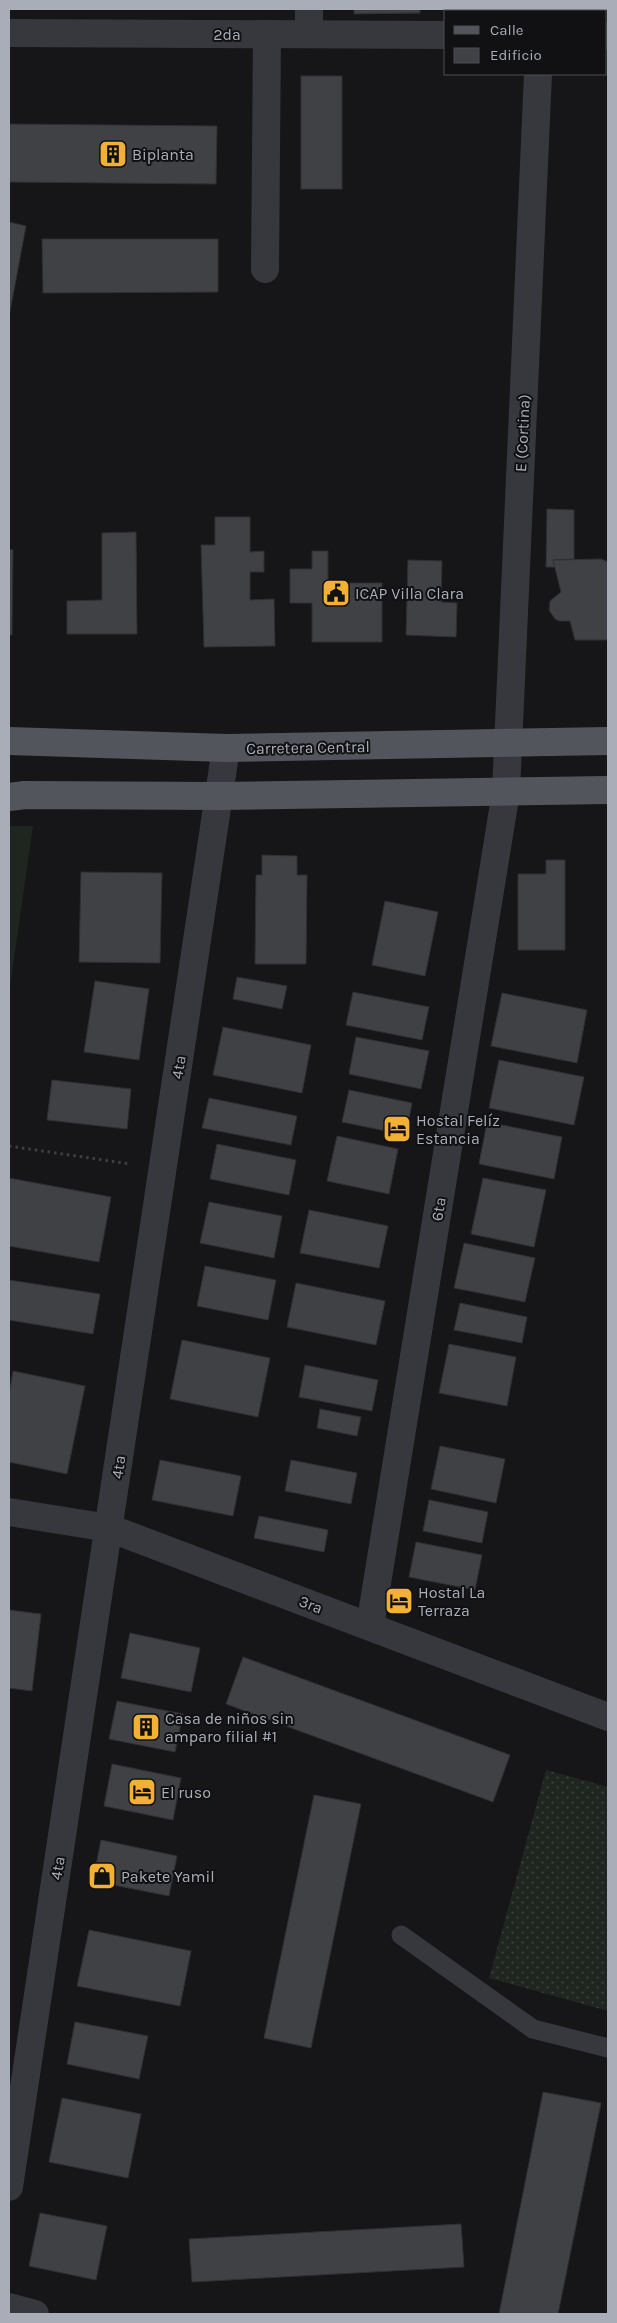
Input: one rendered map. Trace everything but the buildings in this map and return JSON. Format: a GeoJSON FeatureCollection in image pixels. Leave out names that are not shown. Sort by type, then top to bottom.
{"type":"FeatureCollection","features":[{"type":"Feature","properties":{"kind":"main road","name":"Carretera Central"},"geometry":{"type":"LineString","coordinates":[[9,741],[226,748],[608,742]]}},
{"type":"Feature","properties":{"kind":"main road"},"geometry":{"type":"LineString","coordinates":[[9,797],[25,794],[219,796],[608,790]]}},
{"type":"Feature","properties":{"kind":"street","name":"2da"},"geometry":{"type":"LineString","coordinates":[[9,33],[267,34],[309,22],[444,35]]}},
{"type":"Feature","properties":{"kind":"street"},"geometry":{"type":"LineString","coordinates":[[265,269],[267,34]]}},
{"type":"Feature","properties":{"kind":"street","name":"E (Cortina)"},"geometry":{"type":"LineString","coordinates":[[506,792],[538,75]]}},
{"type":"Feature","properties":{"kind":"street","name":"4ta"},"geometry":{"type":"LineString","coordinates":[[9,2187],[226,748]]}},
{"type":"Feature","properties":{"kind":"street","name":"6ta"},"geometry":{"type":"LineString","coordinates":[[370,1626],[506,792]]}},
{"type":"Feature","properties":{"kind":"street","name":"3ra"},"geometry":{"type":"LineString","coordinates":[[9,1512],[109,1528],[608,1717]]}},
{"type":"Feature","properties":{"kind":"street"},"geometry":{"type":"LineString","coordinates":[[9,2307],[35,2314]]}},
{"type":"Feature","properties":{"kind":"lane"},"geometry":{"type":"LineString","coordinates":[[401,1935],[533,2029],[608,2048]]}},
{"type":"Feature","properties":{"kind":"path"},"geometry":{"type":"LineString","coordinates":[[9,1146],[162,1169]]}},
{"type":"Feature","properties":{"kind":"shaded area"},"geometry":{"type":"Polygon","coordinates":[[[9,826],[33,826],[9,994],[9,826]]]}},
{"type":"Feature","properties":{"kind":"shaded area"},"geometry":{"type":"Polygon","coordinates":[[[546,1770],[608,1787],[608,2011],[489,1978],[546,1770]]]}},
{"type":"Feature","properties":{"kind":"place","name":"Biplanta"},"geometry":{"type":"Point","coordinates":[113,154]}},
{"type":"Feature","properties":{"kind":"place","name":"ICAP Villa Clara"},"geometry":{"type":"Point","coordinates":[336,593]}},
{"type":"Feature","properties":{"kind":"place","name":"Hostal Felíz Estancia"},"geometry":{"type":"Point","coordinates":[397,1129]}},
{"type":"Feature","properties":{"kind":"place","name":"Hostal La Terraza"},"geometry":{"type":"Point","coordinates":[399,1601]}},
{"type":"Feature","properties":{"kind":"place","name":"Casa de niños sin amparo filial #1"},"geometry":{"type":"Point","coordinates":[146,1727]}},
{"type":"Feature","properties":{"kind":"place","name":"El ruso"},"geometry":{"type":"Point","coordinates":[142,1792]}},
{"type":"Feature","properties":{"kind":"place","name":"Pakete Yamil"},"geometry":{"type":"Point","coordinates":[102,1876]}}]}
